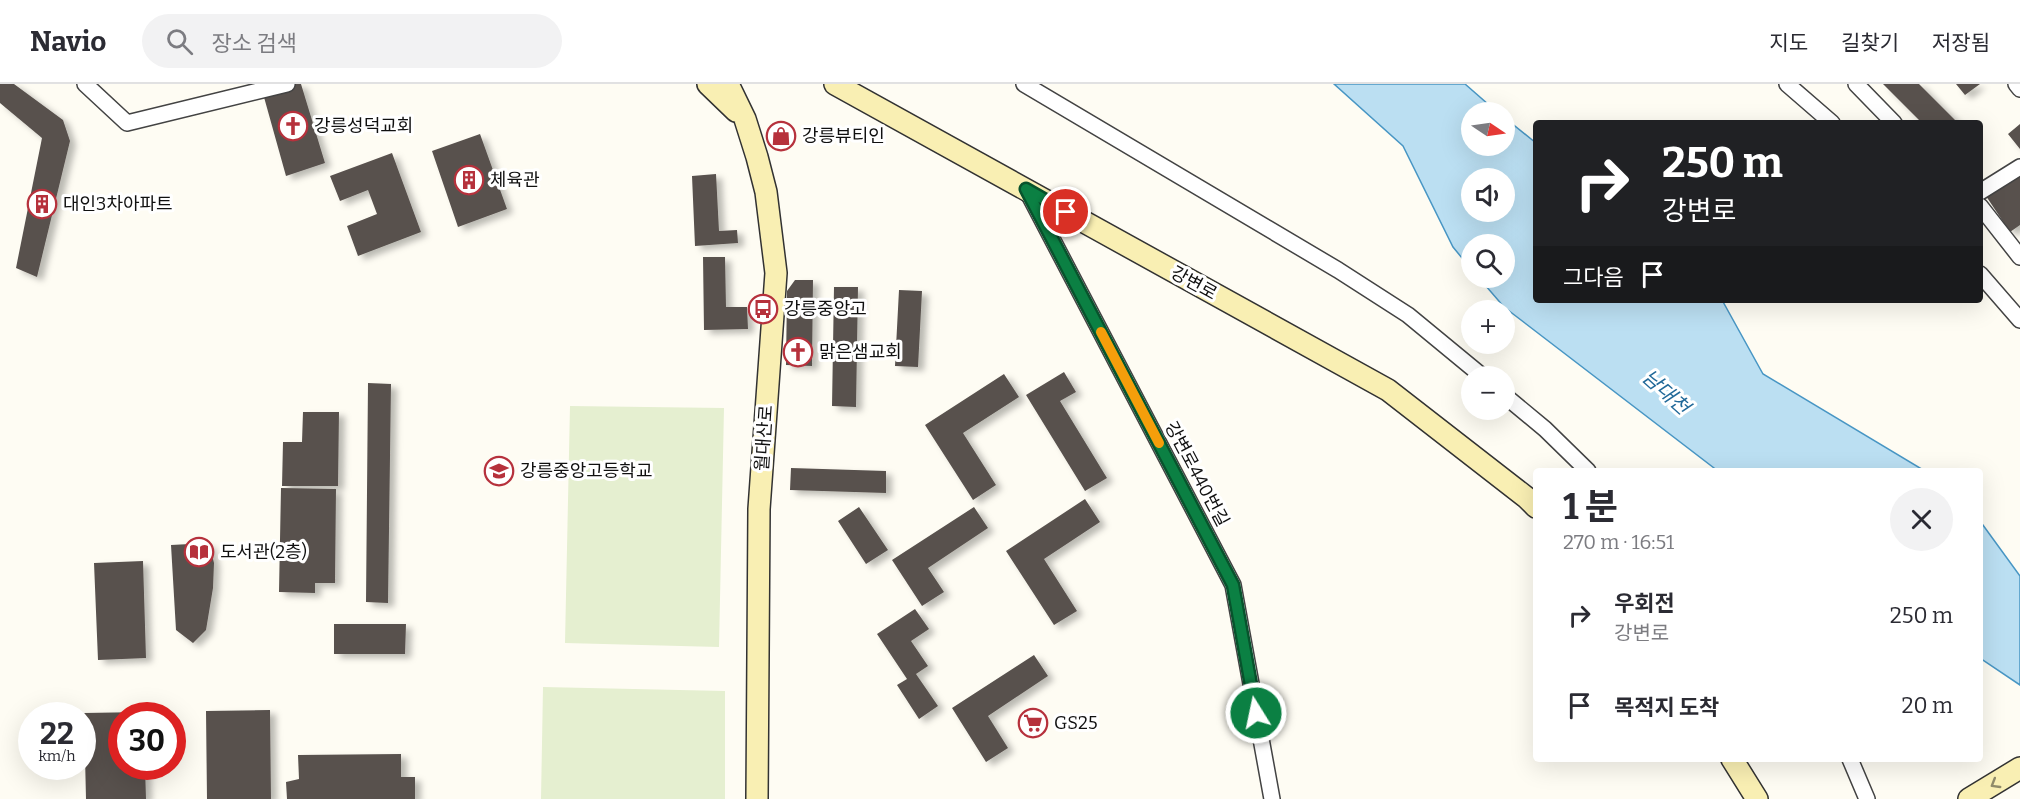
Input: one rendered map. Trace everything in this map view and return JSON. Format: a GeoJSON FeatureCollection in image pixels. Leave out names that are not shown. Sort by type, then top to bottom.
{"type":"FeatureCollection","features":[{"type":"Feature","properties":{"kind":"street"},"geometry":{"type":"LineString","coordinates":[[85,84],[127,123],[287,84]]}},
{"type":"Feature","properties":{"kind":"street"},"geometry":{"type":"LineString","coordinates":[[708,84],[745,119]]}},
{"type":"Feature","properties":{"kind":"street","name":"월대산로"},"geometry":{"type":"LineString","coordinates":[[728,84],[745,119],[766,192],[776,273],[759,509],[757,799]]}},
{"type":"Feature","properties":{"kind":"street","name":"강변로"},"geometry":{"type":"LineString","coordinates":[[835,84],[1388,390],[1533,504]]}},
{"type":"Feature","properties":{"kind":"street"},"geometry":{"type":"LineString","coordinates":[[1024,84],[1338,270],[1408,315],[1470,366]]}},
{"type":"Feature","properties":{"kind":"street"},"geometry":{"type":"LineString","coordinates":[[1786,84],[1828,120]]}},
{"type":"Feature","properties":{"kind":"street"},"geometry":{"type":"LineString","coordinates":[[1856,84],[1891,120]]}},
{"type":"Feature","properties":{"kind":"street"},"geometry":{"type":"LineString","coordinates":[[2016,84],[2020,89]]}},
{"type":"Feature","properties":{"kind":"street"},"geometry":{"type":"LineString","coordinates":[[1983,190],[2020,167]]}},
{"type":"Feature","properties":{"kind":"street","name":"강변로440번길"},"geometry":{"type":"LineString","coordinates":[[1026,189],[1233,585],[1272,799]]}},
{"type":"Feature","properties":{"kind":"street"},"geometry":{"type":"LineString","coordinates":[[1983,210],[2020,257]]}},
{"type":"Feature","properties":{"kind":"street"},"geometry":{"type":"LineString","coordinates":[[1983,277],[2020,320]]}},
{"type":"Feature","properties":{"kind":"street"},"geometry":{"type":"LineString","coordinates":[[1515,404],[1545,429],[1585,468]]}},
{"type":"Feature","properties":{"kind":"street"},"geometry":{"type":"LineString","coordinates":[[1734,762],[1757,799]]}},
{"type":"Feature","properties":{"kind":"street"},"geometry":{"type":"LineString","coordinates":[[1851,762],[1867,799]]}},
{"type":"Feature","properties":{"kind":"street"},"geometry":{"type":"LineString","coordinates":[[1969,799],[2020,768]]}},
{"type":"Feature","properties":{"kind":"green space"},"geometry":{"type":"Polygon","coordinates":[[[570,406],[724,408],[719,647],[565,643],[570,406]]]}},
{"type":"Feature","properties":{"kind":"green space"},"geometry":{"type":"Polygon","coordinates":[[[543,687],[725,691],[725,799],[541,799],[543,687]]]}},
{"type":"Feature","properties":{"kind":"water","name":"남대천"},"geometry":{"type":"Polygon","coordinates":[[[1334,84],[1465,84],[1486,102],[1461,102],[1461,156],[1515,156],[1515,126],[1533,141],[1533,303],[1724,303],[1763,374],[1920,468],[1714,468],[1515,315],[1515,300],[1498,300],[1488,288],[1515,288],[1515,234],[1461,234],[1461,257],[1453,247],[1403,146],[1334,84]]]}},
{"type":"Feature","properties":{"kind":"water"},"geometry":{"type":"Polygon","coordinates":[[[1983,525],[2020,576],[2020,685],[1983,660],[1983,525]]]}},
{"type":"Feature","properties":{"kind":"building","name":"대인3차아파트"},"geometry":{"type":"Polygon","coordinates":[[[0,84],[14,84],[63,120],[70,141],[37,277],[16,268],[42,138],[0,103],[0,84]]]}},
{"type":"Feature","properties":{"kind":"building","name":"강릉성덕교회"},"geometry":{"type":"Polygon","coordinates":[[[287,84],[301,84],[325,163],[286,176],[262,90],[287,84]]]}},
{"type":"Feature","properties":{"kind":"building"},"geometry":{"type":"Polygon","coordinates":[[[1883,84],[1919,84],[1955,120],[1919,120],[1883,84]]]}},
{"type":"Feature","properties":{"kind":"building"},"geometry":{"type":"Polygon","coordinates":[[[1956,84],[1980,84],[1965,95],[1956,84]]]}},
{"type":"Feature","properties":{"kind":"building"},"geometry":{"type":"Polygon","coordinates":[[[2020,124],[2020,149],[2008,134],[2020,124]]]}},
{"type":"Feature","properties":{"kind":"building","name":"체육관"},"geometry":{"type":"Polygon","coordinates":[[[480,134],[507,209],[458,227],[432,151],[480,134]]]}},
{"type":"Feature","properties":{"kind":"building"},"geometry":{"type":"Polygon","coordinates":[[[392,153],[421,232],[358,256],[347,226],[377,214],[368,190],[340,201],[330,176],[392,153]]]}},
{"type":"Feature","properties":{"kind":"building"},"geometry":{"type":"Polygon","coordinates":[[[716,174],[719,231],[737,230],[738,243],[695,246],[692,176],[716,174]]]}},
{"type":"Feature","properties":{"kind":"building"},"geometry":{"type":"Polygon","coordinates":[[[2020,174],[2020,225],[2010,232],[1986,196],[2020,174]]]}},
{"type":"Feature","properties":{"kind":"building"},"geometry":{"type":"Polygon","coordinates":[[[703,257],[725,257],[726,307],[747,307],[748,329],[704,330],[703,257]]]}},
{"type":"Feature","properties":{"kind":"building"},"geometry":{"type":"Polygon","coordinates":[[[795,280],[813,280],[812,366],[786,365],[787,291],[795,280]]]}},
{"type":"Feature","properties":{"kind":"building"},"geometry":{"type":"Polygon","coordinates":[[[834,287],[858,287],[856,407],[832,406],[834,287]]]}},
{"type":"Feature","properties":{"kind":"building"},"geometry":{"type":"Polygon","coordinates":[[[899,290],[922,291],[918,367],[895,366],[899,290]]]}},
{"type":"Feature","properties":{"kind":"building"},"geometry":{"type":"Polygon","coordinates":[[[1064,372],[1076,392],[1060,401],[1107,478],[1085,491],[1026,395],[1064,372]]]}},
{"type":"Feature","properties":{"kind":"building"},"geometry":{"type":"Polygon","coordinates":[[[1004,374],[1019,397],[963,433],[996,485],[973,500],[925,425],[1004,374]]]}},
{"type":"Feature","properties":{"kind":"building"},"geometry":{"type":"Polygon","coordinates":[[[368,383],[391,384],[388,603],[366,602],[368,383]]]}},
{"type":"Feature","properties":{"kind":"building"},"geometry":{"type":"Polygon","coordinates":[[[303,412],[339,412],[338,486],[282,486],[283,442],[302,442],[303,412]]]}},
{"type":"Feature","properties":{"kind":"building"},"geometry":{"type":"Polygon","coordinates":[[[791,468],[886,471],[886,493],[790,490],[791,468]]]}},
{"type":"Feature","properties":{"kind":"building"},"geometry":{"type":"Polygon","coordinates":[[[281,488],[336,489],[335,583],[315,583],[315,593],[279,592],[281,488]]]}},
{"type":"Feature","properties":{"kind":"building"},"geometry":{"type":"Polygon","coordinates":[[[1085,499],[1100,522],[1044,559],[1077,611],[1054,625],[1006,551],[1085,499]]]}},
{"type":"Feature","properties":{"kind":"building"},"geometry":{"type":"Polygon","coordinates":[[[859,507],[888,550],[866,564],[838,521],[859,507]]]}},
{"type":"Feature","properties":{"kind":"building"},"geometry":{"type":"Polygon","coordinates":[[[974,507],[988,528],[928,568],[944,592],[922,606],[892,560],[974,507]]]}},
{"type":"Feature","properties":{"kind":"building"},"geometry":{"type":"Polygon","coordinates":[[[209,543],[214,563],[213,588],[206,630],[193,643],[176,630],[171,545],[209,543]]]}},
{"type":"Feature","properties":{"kind":"building"},"geometry":{"type":"Polygon","coordinates":[[[143,561],[146,658],[98,660],[94,563],[143,561]]]}},
{"type":"Feature","properties":{"kind":"building"},"geometry":{"type":"Polygon","coordinates":[[[915,609],[929,629],[911,641],[928,666],[916,674],[938,706],[919,719],[897,685],[907,679],[877,634],[915,609]]]}},
{"type":"Feature","properties":{"kind":"building"},"geometry":{"type":"Polygon","coordinates":[[[334,624],[406,624],[405,654],[334,654],[334,624]]]}},
{"type":"Feature","properties":{"kind":"building"},"geometry":{"type":"Polygon","coordinates":[[[1034,655],[1048,676],[988,716],[1008,748],[986,762],[952,708],[1034,655]]]}},
{"type":"Feature","properties":{"kind":"building"},"geometry":{"type":"Polygon","coordinates":[[[270,710],[271,799],[207,799],[206,711],[270,710]]]}},
{"type":"Feature","properties":{"kind":"building"},"geometry":{"type":"Polygon","coordinates":[[[96,713],[108,713],[108,780],[145,780],[146,799],[86,799],[86,780],[96,780],[96,713]]]}},
{"type":"Feature","properties":{"kind":"building"},"geometry":{"type":"Polygon","coordinates":[[[401,754],[401,777],[415,777],[415,799],[287,799],[286,782],[299,779],[298,755],[401,754]]]}},
{"type":"Feature","properties":{"kind":"slow traffic"},"geometry":{"type":"LineString","coordinates":[[1101,332],[1159,443]]}},
{"type":"Feature","properties":{"kind":"place","name":"강릉성덕교회"},"geometry":{"type":"Point","coordinates":[293,126]}},
{"type":"Feature","properties":{"kind":"place","name":"강릉뷰티인"},"geometry":{"type":"Point","coordinates":[781,136]}},
{"type":"Feature","properties":{"kind":"place","name":"체육관"},"geometry":{"type":"Point","coordinates":[469,180]}},
{"type":"Feature","properties":{"kind":"place","name":"대인3차아파트"},"geometry":{"type":"Point","coordinates":[42,204]}},
{"type":"Feature","properties":{"kind":"place","name":"강릉중앙고"},"geometry":{"type":"Point","coordinates":[763,309]}},
{"type":"Feature","properties":{"kind":"place","name":"맑은샘교회"},"geometry":{"type":"Point","coordinates":[798,352]}},
{"type":"Feature","properties":{"kind":"place","name":"강릉중앙고등학교"},"geometry":{"type":"Point","coordinates":[499,471]}},
{"type":"Feature","properties":{"kind":"place","name":"도서관(2층)"},"geometry":{"type":"Point","coordinates":[199,552]}},
{"type":"Feature","properties":{"kind":"place","name":"GS25"},"geometry":{"type":"Point","coordinates":[1033,723]}},
{"type":"Feature","properties":{"kind":"route"},"geometry":{"type":"LineString","coordinates":[[1066,212],[1026,189],[1233,585],[1256,713]]}}]}
